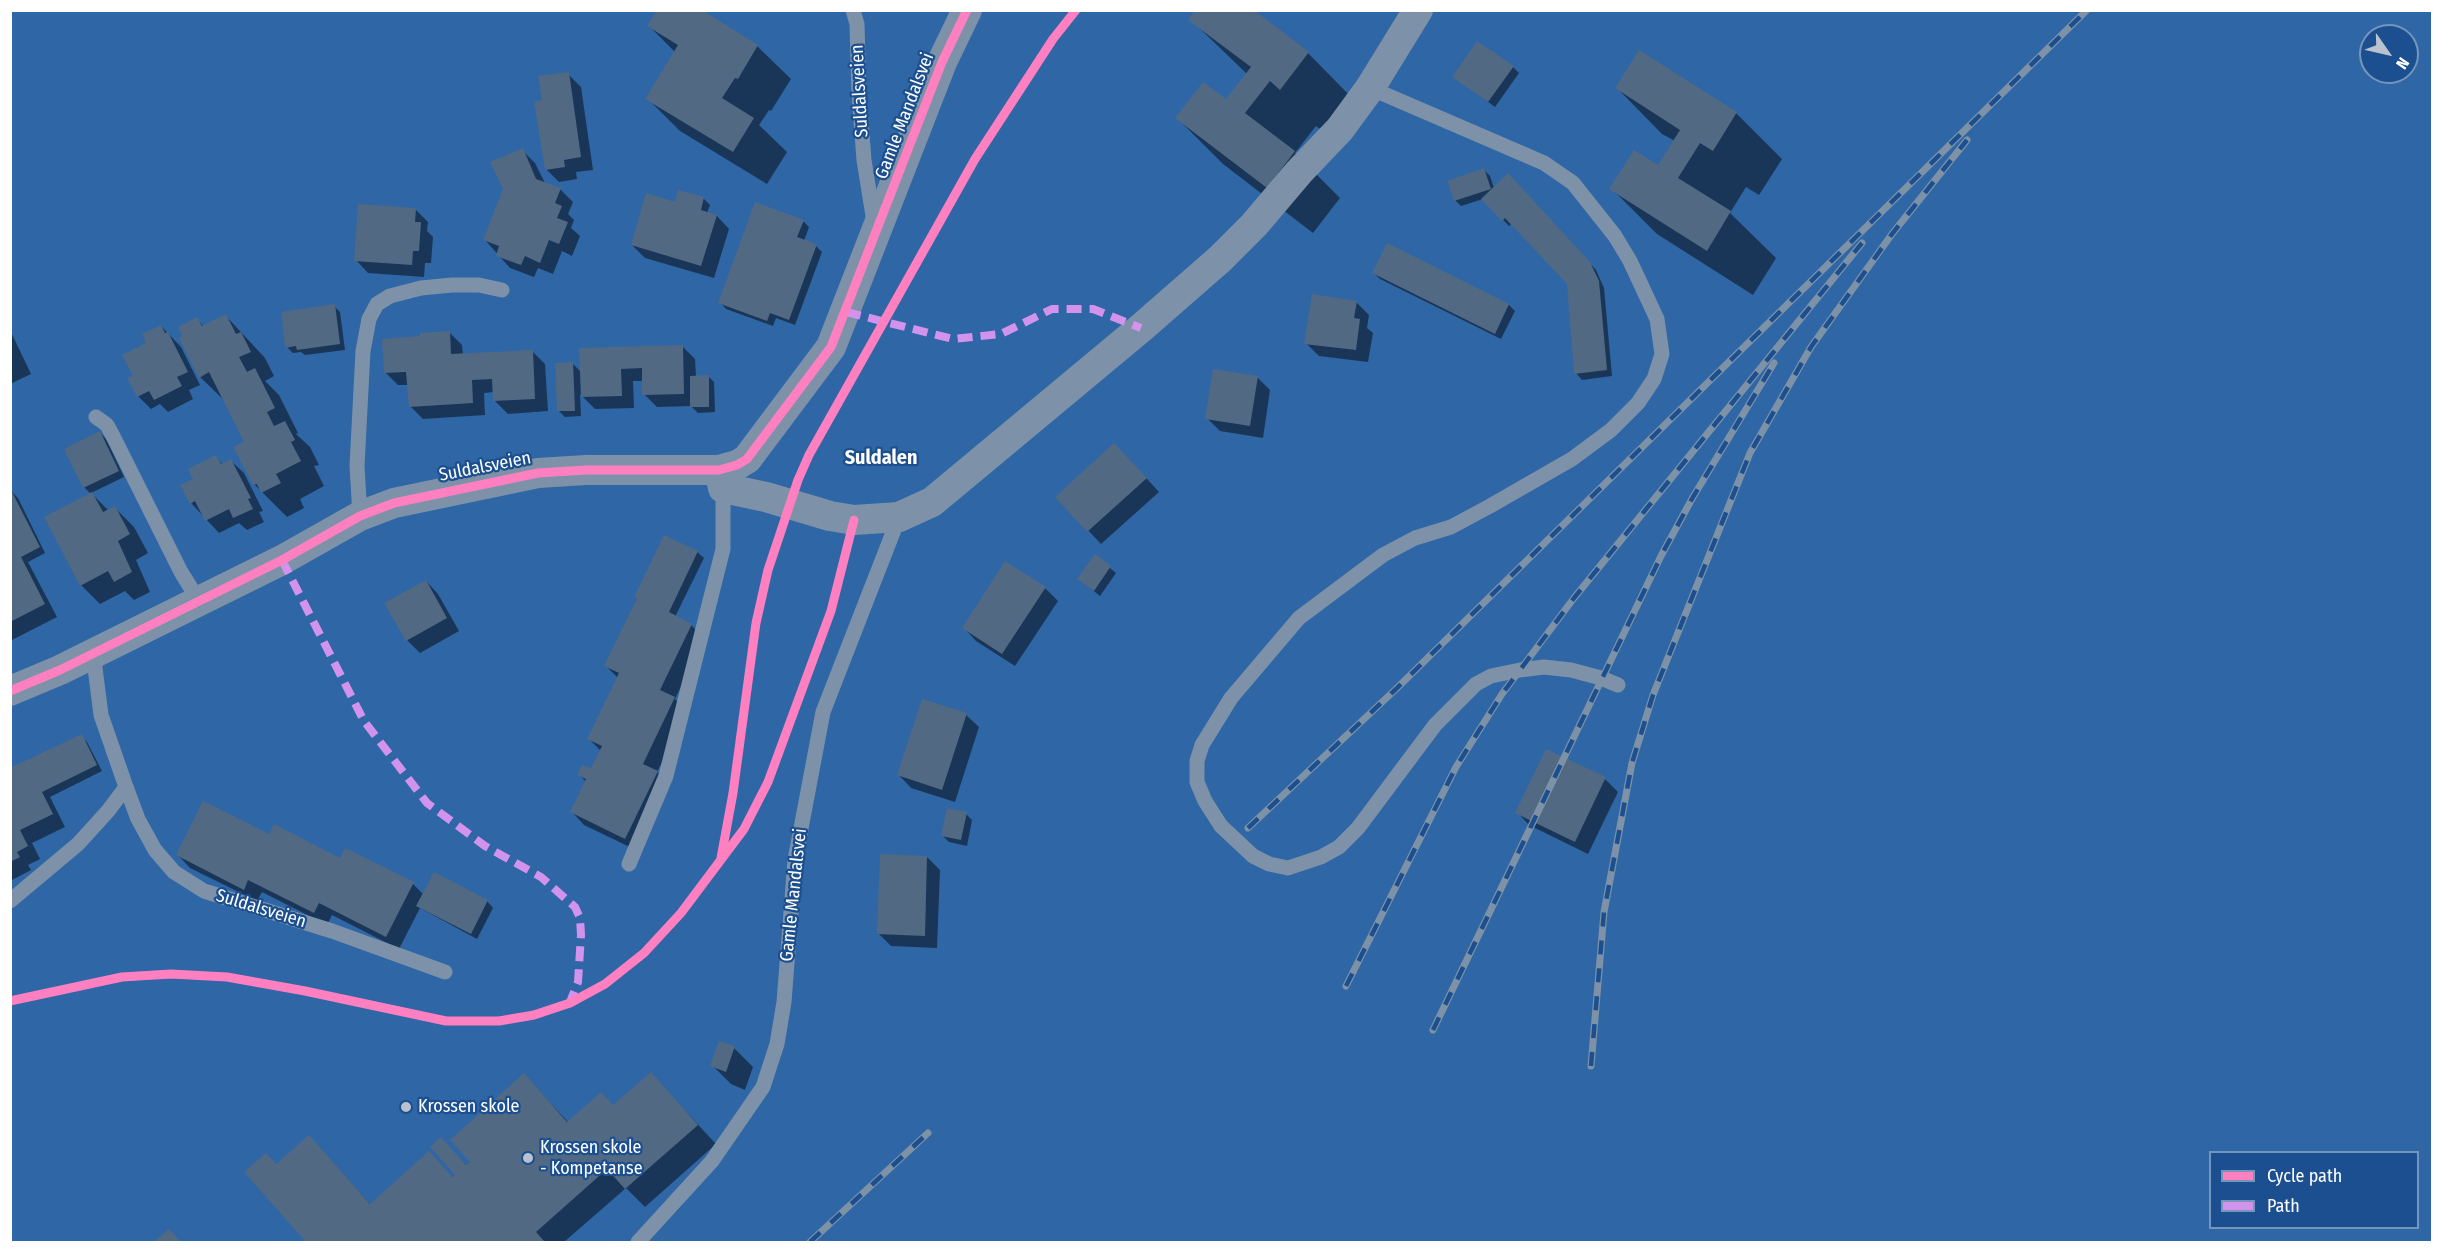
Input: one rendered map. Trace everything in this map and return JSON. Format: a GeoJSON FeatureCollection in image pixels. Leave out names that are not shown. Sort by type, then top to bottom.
{"type":"FeatureCollection","features":[{"type":"Feature","properties":{"kind":"street","name":"Gamle Mandalsvei"},"geometry":{"type":"LineString","coordinates":[[876,234],[942,62],[967,10]]}},
{"type":"Feature","properties":{"kind":"street"},"geometry":{"type":"LineString","coordinates":[[721,479],[813,512],[854,520],[899,517],[932,502],[1085,376],[1220,259],[1340,129],[1370,88],[1418,10]]}},
{"type":"Feature","properties":{"kind":"street","name":"Suldalsveien"},"geometry":{"type":"LineString","coordinates":[[10,692],[60,670],[282,560],[360,516],[394,503],[538,473],[616,470],[721,479],[752,454],[831,347],[876,234]]}},
{"type":"Feature","properties":{"kind":"lane","name":"Suldalsveien"},"geometry":{"type":"LineString","coordinates":[[853,10],[857,24],[864,160],[876,234]]}},
{"type":"Feature","properties":{"kind":"lane"},"geometry":{"type":"LineString","coordinates":[[1370,88],[1544,163],[1573,183],[1616,236],[1630,261],[1656,319],[1662,354],[1654,379],[1638,403],[1611,430],[1572,459],[1471,516],[1451,526],[1415,538],[1383,555],[1299,618],[1231,698],[1202,745],[1197,762],[1197,782],[1205,801],[1221,826],[1253,856],[1269,864],[1288,868],[1321,857],[1339,847],[1358,828],[1435,725],[1476,684],[1491,676],[1544,667],[1571,670],[1618,685]]}},
{"type":"Feature","properties":{"kind":"lane"},"geometry":{"type":"LineString","coordinates":[[360,516],[357,466],[363,351],[369,319],[377,304],[390,296],[421,288],[461,285],[502,290]]}},
{"type":"Feature","properties":{"kind":"lane"},"geometry":{"type":"LineString","coordinates":[[96,417],[107,425],[181,572],[199,601]]}},
{"type":"Feature","properties":{"kind":"lane"},"geometry":{"type":"LineString","coordinates":[[630,864],[666,776],[723,549],[721,479]]}},
{"type":"Feature","properties":{"kind":"lane","name":"Gamle Mandalsvei"},"geometry":{"type":"LineString","coordinates":[[638,1242],[712,1161],[763,1087],[777,1044],[784,1002],[795,860],[823,712],[899,517]]}},
{"type":"Feature","properties":{"kind":"lane","name":"Suldalsveien"},"geometry":{"type":"LineString","coordinates":[[93,652],[101,715],[126,787],[138,819],[155,850],[174,872],[204,891],[332,931],[445,972]]}},
{"type":"Feature","properties":{"kind":"lane"},"geometry":{"type":"LineString","coordinates":[[10,901],[78,844],[126,787]]}},
{"type":"Feature","properties":{"kind":"shaded area"},"geometry":{"type":"Polygon","coordinates":[[[10,11],[2432,11],[2432,1242],[11,1242],[10,11]]]}},
{"type":"Feature","properties":{"kind":"building"},"geometry":{"type":"Polygon","coordinates":[[[657,10],[702,10],[758,45],[738,79],[735,78],[722,98],[754,118],[733,152],[645,99],[678,45],[647,26],[657,10]]]}},
{"type":"Feature","properties":{"kind":"building"},"geometry":{"type":"Polygon","coordinates":[[[1195,10],[1254,10],[1309,52],[1280,90],[1270,81],[1245,113],[1295,151],[1267,188],[1175,118],[1203,82],[1226,99],[1251,67],[1188,20],[1195,10]]]}},
{"type":"Feature","properties":{"kind":"building"},"geometry":{"type":"Polygon","coordinates":[[[1477,41],[1514,66],[1488,102],[1452,77],[1477,41]]]}},
{"type":"Feature","properties":{"kind":"building"},"geometry":{"type":"Polygon","coordinates":[[[1639,50],[1737,112],[1713,151],[1700,143],[1678,178],[1731,211],[1707,251],[1609,189],[1634,150],[1658,165],[1680,130],[1615,88],[1639,50]]]}},
{"type":"Feature","properties":{"kind":"building"},"geometry":{"type":"Polygon","coordinates":[[[569,72],[581,157],[564,160],[565,167],[545,170],[534,101],[542,100],[538,76],[569,72]]]}},
{"type":"Feature","properties":{"kind":"building"},"geometry":{"type":"Polygon","coordinates":[[[523,148],[536,179],[561,188],[555,203],[562,206],[557,218],[568,222],[559,244],[549,240],[540,263],[525,256],[521,265],[496,256],[499,246],[483,240],[503,189],[490,162],[523,148]]]}},
{"type":"Feature","properties":{"kind":"building"},"geometry":{"type":"Polygon","coordinates":[[[1484,168],[1491,189],[1454,201],[1447,181],[1484,168]]]}},
{"type":"Feature","properties":{"kind":"building"},"geometry":{"type":"Polygon","coordinates":[[[1508,173],[1590,262],[1599,281],[1607,370],[1574,374],[1567,284],[1505,218],[1502,221],[1481,199],[1508,173]]]}},
{"type":"Feature","properties":{"kind":"building"},"geometry":{"type":"Polygon","coordinates":[[[678,190],[704,197],[701,210],[717,215],[701,266],[631,245],[646,193],[675,202],[678,190]]]}},
{"type":"Feature","properties":{"kind":"building"},"geometry":{"type":"Polygon","coordinates":[[[755,202],[804,220],[797,237],[817,244],[789,320],[770,313],[767,321],[718,303],[755,202]]]}},
{"type":"Feature","properties":{"kind":"building"},"geometry":{"type":"Polygon","coordinates":[[[358,204],[416,208],[415,222],[421,222],[419,251],[413,251],[412,265],[354,261],[358,204]]]}},
{"type":"Feature","properties":{"kind":"building"},"geometry":{"type":"Polygon","coordinates":[[[1387,243],[1509,304],[1495,334],[1372,273],[1387,243]]]}},
{"type":"Feature","properties":{"kind":"building"},"geometry":{"type":"Polygon","coordinates":[[[1312,294],[1357,301],[1354,318],[1360,319],[1356,350],[1304,344],[1312,294]]]}},
{"type":"Feature","properties":{"kind":"building"},"geometry":{"type":"Polygon","coordinates":[[[335,304],[340,344],[297,350],[296,346],[285,348],[281,312],[335,304]]]}},
{"type":"Feature","properties":{"kind":"building"},"geometry":{"type":"Polygon","coordinates":[[[226,314],[236,334],[241,332],[251,352],[239,357],[247,372],[255,368],[275,408],[267,412],[274,426],[285,421],[295,440],[291,442],[301,461],[276,474],[281,483],[261,493],[257,484],[253,485],[233,447],[244,442],[209,372],[199,378],[179,338],[182,336],[178,327],[197,317],[202,326],[226,314]]]}},
{"type":"Feature","properties":{"kind":"building"},"geometry":{"type":"Polygon","coordinates":[[[161,325],[165,333],[168,332],[188,372],[177,377],[182,386],[154,400],[149,391],[137,397],[127,378],[133,376],[122,355],[146,343],[142,334],[161,325]]]}},
{"type":"Feature","properties":{"kind":"building"},"geometry":{"type":"Polygon","coordinates":[[[450,331],[451,354],[533,350],[535,399],[493,401],[492,379],[472,380],[473,403],[409,407],[406,372],[384,373],[382,339],[450,331]]]}},
{"type":"Feature","properties":{"kind":"building"},"geometry":{"type":"Polygon","coordinates":[[[683,345],[684,394],[642,395],[642,368],[621,369],[622,396],[581,397],[579,348],[683,345]]]}},
{"type":"Feature","properties":{"kind":"building"},"geometry":{"type":"Polygon","coordinates":[[[573,362],[575,411],[557,411],[555,363],[573,362]]]}},
{"type":"Feature","properties":{"kind":"building"},"geometry":{"type":"Polygon","coordinates":[[[1213,369],[1258,376],[1250,426],[1205,419],[1213,369]]]}},
{"type":"Feature","properties":{"kind":"building"},"geometry":{"type":"Polygon","coordinates":[[[709,375],[709,407],[690,407],[690,376],[709,375]]]}},
{"type":"Feature","properties":{"kind":"building"},"geometry":{"type":"Polygon","coordinates":[[[100,431],[119,471],[83,488],[64,449],[100,431]]]}},
{"type":"Feature","properties":{"kind":"building"},"geometry":{"type":"Polygon","coordinates":[[[1114,443],[1147,478],[1087,532],[1055,497],[1114,443]]]}},
{"type":"Feature","properties":{"kind":"building"},"geometry":{"type":"Polygon","coordinates":[[[216,455],[221,464],[231,459],[251,498],[248,499],[253,509],[233,518],[229,509],[205,521],[195,501],[190,504],[180,485],[193,479],[188,469],[216,455]]]}},
{"type":"Feature","properties":{"kind":"building"},"geometry":{"type":"Polygon","coordinates":[[[10,488],[40,547],[21,557],[45,604],[10,622],[10,488]]]}},
{"type":"Feature","properties":{"kind":"building"},"geometry":{"type":"Polygon","coordinates":[[[92,492],[103,512],[115,506],[130,534],[118,541],[132,572],[114,582],[108,571],[80,586],[44,517],[92,492]]]}},
{"type":"Feature","properties":{"kind":"building"},"geometry":{"type":"Polygon","coordinates":[[[664,535],[698,551],[669,612],[692,624],[660,690],[675,697],[643,764],[658,771],[625,839],[570,812],[586,779],[577,775],[582,765],[591,768],[602,746],[587,739],[619,673],[604,666],[664,535]]]}},
{"type":"Feature","properties":{"kind":"building"},"geometry":{"type":"Polygon","coordinates":[[[1095,554],[1111,566],[1094,591],[1077,579],[1095,554]]]}},
{"type":"Feature","properties":{"kind":"building"},"geometry":{"type":"Polygon","coordinates":[[[1005,561],[1046,587],[1002,654],[962,628],[1005,561]]]}},
{"type":"Feature","properties":{"kind":"building"},"geometry":{"type":"Polygon","coordinates":[[[426,580],[447,618],[406,641],[384,603],[426,580]]]}},
{"type":"Feature","properties":{"kind":"building"},"geometry":{"type":"Polygon","coordinates":[[[922,699],[967,713],[942,790],[897,775],[922,699]]]}},
{"type":"Feature","properties":{"kind":"building"},"geometry":{"type":"Polygon","coordinates":[[[82,734],[97,765],[42,792],[53,814],[20,830],[28,846],[17,852],[20,857],[10,862],[10,768],[82,734]]]}},
{"type":"Feature","properties":{"kind":"building"},"geometry":{"type":"Polygon","coordinates":[[[1546,749],[1606,777],[1575,842],[1515,813],[1546,749]]]}},
{"type":"Feature","properties":{"kind":"building"},"geometry":{"type":"Polygon","coordinates":[[[203,801],[269,834],[274,824],[340,858],[345,848],[414,882],[386,937],[319,903],[314,913],[248,880],[244,890],[176,855],[203,801]]]}},
{"type":"Feature","properties":{"kind":"building"},"geometry":{"type":"Polygon","coordinates":[[[947,808],[967,812],[961,840],[941,836],[947,808]]]}},
{"type":"Feature","properties":{"kind":"building"},"geometry":{"type":"Polygon","coordinates":[[[880,854],[927,856],[925,936],[877,934],[880,854]]]}},
{"type":"Feature","properties":{"kind":"building"},"geometry":{"type":"Polygon","coordinates":[[[434,872],[488,900],[471,934],[416,906],[434,872]]]}},
{"type":"Feature","properties":{"kind":"building"},"geometry":{"type":"Polygon","coordinates":[[[719,1041],[735,1046],[726,1072],[710,1066],[719,1041]]]}},
{"type":"Feature","properties":{"kind":"building"},"geometry":{"type":"Polygon","coordinates":[[[651,1072],[698,1125],[625,1189],[607,1169],[536,1232],[545,1242],[306,1242],[244,1172],[266,1153],[276,1164],[309,1135],[370,1204],[429,1151],[452,1177],[455,1175],[430,1147],[441,1137],[466,1165],[470,1162],[450,1140],[524,1073],[567,1122],[601,1092],[613,1105],[651,1072]]]}},
{"type":"Feature","properties":{"kind":"building"},"geometry":{"type":"Polygon","coordinates":[[[169,1229],[181,1242],[153,1242],[169,1229]]]}},
{"type":"Feature","properties":{"kind":"railway"},"geometry":{"type":"LineString","coordinates":[[1248,828],[1396,689],[2087,10]]}},
{"type":"Feature","properties":{"kind":"railway"},"geometry":{"type":"LineString","coordinates":[[1591,1066],[1604,912],[1632,763],[1653,695],[1750,453],[1811,347],[1892,234],[1967,140]]}},
{"type":"Feature","properties":{"kind":"railway"},"geometry":{"type":"LineString","coordinates":[[1346,986],[1456,767],[1502,694],[1574,598],[1862,243]]}},
{"type":"Feature","properties":{"kind":"railway"},"geometry":{"type":"LineString","coordinates":[[1433,1030],[1662,554],[1693,497],[1774,363]]}},
{"type":"Feature","properties":{"kind":"railway"},"geometry":{"type":"LineString","coordinates":[[810,1242],[928,1133]]}},
{"type":"Feature","properties":{"kind":"marked path"},"geometry":{"type":"LineString","coordinates":[[846,312],[953,339],[1001,334],[1052,309],[1093,309],[1141,328]]}},
{"type":"Feature","properties":{"kind":"marked path"},"geometry":{"type":"LineString","coordinates":[[282,560],[364,721],[427,803],[485,846],[541,877],[575,907],[580,918],[581,935],[578,982],[570,1002]]}},
{"type":"Feature","properties":{"kind":"cycle path"},"geometry":{"type":"LineString","coordinates":[[10,691],[60,670],[282,560],[360,516],[394,503],[538,473],[586,470],[719,470],[737,465],[747,459],[831,347],[942,62],[967,10]]}},
{"type":"Feature","properties":{"kind":"cycle path"},"geometry":{"type":"LineString","coordinates":[[721,858],[733,793],[756,623],[768,570],[798,480],[809,455],[975,159],[1053,39],[1076,10]]}},
{"type":"Feature","properties":{"kind":"cycle path"},"geometry":{"type":"LineString","coordinates":[[10,1001],[122,977],[171,974],[227,977],[446,1021],[499,1021],[534,1015],[570,1003],[605,984],[644,953],[681,913],[744,829],[768,782],[831,611],[854,520]]}},
{"type":"Feature","properties":{"kind":"place","name":"Krossen skole"},"geometry":{"type":"Point","coordinates":[406,1107]}},
{"type":"Feature","properties":{"kind":"place","name":"Krossen skole - Kompetanse"},"geometry":{"type":"Point","coordinates":[528,1158]}},
{"type":"Feature","properties":{"kind":"district","name":"Suldalen"},"geometry":{"type":"Point","coordinates":[881,458]}}]}
